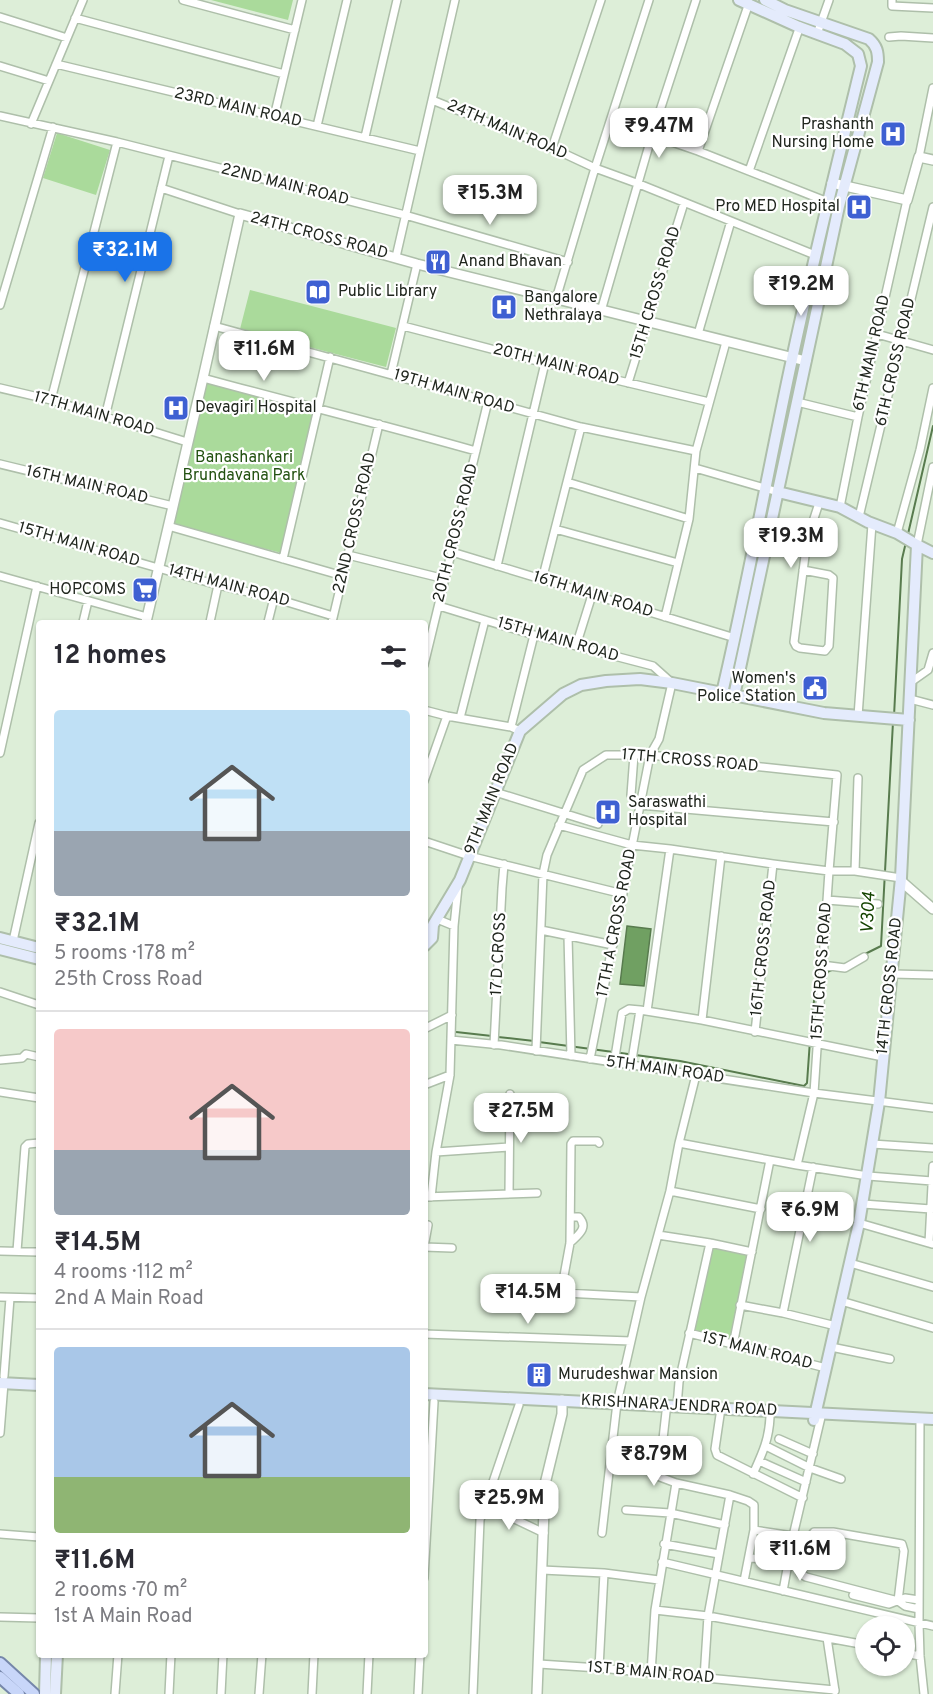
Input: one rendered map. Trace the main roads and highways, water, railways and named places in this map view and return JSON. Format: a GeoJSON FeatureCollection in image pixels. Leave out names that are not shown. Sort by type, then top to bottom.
{"type":"FeatureCollection","features":[{"type":"Feature","properties":{"kind":"main road"},"geometry":{"type":"LineString","coordinates":[[722,693],[792,358],[861,66],[858,54],[854,50],[845,44],[799,27],[785,10],[765,0]]}},
{"type":"Feature","properties":{"kind":"main road"},"geometry":{"type":"LineString","coordinates":[[734,696],[844,185],[878,62],[878,51],[874,40],[785,10],[746,2]]}},
{"type":"Feature","properties":{"kind":"main road"},"geometry":{"type":"LineString","coordinates":[[777,492],[840,507],[933,553]]}},
{"type":"Feature","properties":{"kind":"main road","name":"14TH CROSS ROAD"},"geometry":{"type":"LineString","coordinates":[[818,1416],[826,1368],[868,1176],[879,1102],[892,974],[901,879],[911,682],[907,539]]}},
{"type":"Feature","properties":{"kind":"main road","name":"9TH MAIN ROAD"},"geometry":{"type":"LineString","coordinates":[[428,942],[432,938],[432,924],[458,883],[495,792],[516,729],[563,694],[580,685],[640,679],[672,683],[824,713],[909,720]]}},
{"type":"Feature","properties":{"kind":"main road"},"geometry":{"type":"LineString","coordinates":[[0,938],[36,947]]}},
{"type":"Feature","properties":{"kind":"main road"},"geometry":{"type":"LineString","coordinates":[[0,948],[36,959]]}},
{"type":"Feature","properties":{"kind":"main road"},"geometry":{"type":"LineString","coordinates":[[2,1380],[36,1378]]}},
{"type":"Feature","properties":{"kind":"main road"},"geometry":{"type":"LineString","coordinates":[[2,1380],[36,1385]]}},
{"type":"Feature","properties":{"kind":"main road","name":"KRISHNARAJENDRA ROAD"},"geometry":{"type":"LineString","coordinates":[[428,1394],[562,1404]]}},
{"type":"Feature","properties":{"kind":"main road"},"geometry":{"type":"LineString","coordinates":[[429,1402],[562,1404],[720,1415],[818,1416]]}},
{"type":"Feature","properties":{"kind":"main road","name":"KRISHNARAJENDRA ROAD"},"geometry":{"type":"LineString","coordinates":[[616,1406],[677,1406],[920,1422],[933,1419]]}},
{"type":"Feature","properties":{"kind":"main road"},"geometry":{"type":"LineString","coordinates":[[920,1422],[933,1426]]}},
{"type":"Feature","properties":{"kind":"main road"},"geometry":{"type":"LineString","coordinates":[[45,1694],[46,1658]]}},
{"type":"Feature","properties":{"kind":"main road"},"geometry":{"type":"LineString","coordinates":[[55,1694],[57,1658]]}},
{"type":"Feature","properties":{"kind":"main road"},"geometry":{"type":"LineString","coordinates":[[0,1663],[30,1693]]}},
{"type":"Feature","properties":{"kind":"main road"},"geometry":{"type":"LineString","coordinates":[[0,1677],[19,1694]]}},
{"type":"Feature","properties":{"kind":"waterway","name":"V304"},"geometry":{"type":"LineString","coordinates":[[908,534],[933,426]]}},
{"type":"Feature","properties":{"kind":"waterway","name":"V304"},"geometry":{"type":"LineString","coordinates":[[894,716],[902,559],[906,542]]}},
{"type":"Feature","properties":{"kind":"waterway","name":"V304"},"geometry":{"type":"LineString","coordinates":[[865,954],[881,946],[893,722]]}},
{"type":"Feature","properties":{"kind":"waterway","name":"V304"},"geometry":{"type":"LineString","coordinates":[[823,978],[829,971],[835,969]]}},
{"type":"Feature","properties":{"kind":"waterway","name":"V304"},"geometry":{"type":"LineString","coordinates":[[539,1042],[680,1061],[804,1086],[807,1083],[812,1012],[819,982]]}},
{"type":"Feature","properties":{"kind":"waterway","name":"V304"},"geometry":{"type":"LineString","coordinates":[[456,1032],[492,1036]]}},
{"type":"Feature","properties":{"kind":"waterway","name":"V304"},"geometry":{"type":"LineString","coordinates":[[498,1037],[534,1041]]}},
{"type":"Feature","properties":{"kind":"place","name":"Prashanth Nursing Home"},"geometry":{"type":"Point","coordinates":[893,134]}},
{"type":"Feature","properties":{"kind":"place","name":"Pro MED Hospital"},"geometry":{"type":"Point","coordinates":[859,207]}},
{"type":"Feature","properties":{"kind":"place","name":"Anand Bhavan"},"geometry":{"type":"Point","coordinates":[438,262]}},
{"type":"Feature","properties":{"kind":"place","name":"Public Library"},"geometry":{"type":"Point","coordinates":[318,292]}},
{"type":"Feature","properties":{"kind":"place","name":"Bangalore Nethralaya"},"geometry":{"type":"Point","coordinates":[504,307]}},
{"type":"Feature","properties":{"kind":"place","name":"Devagiri Hospital"},"geometry":{"type":"Point","coordinates":[176,408]}},
{"type":"Feature","properties":{"kind":"place","name":"HOPCOMS"},"geometry":{"type":"Point","coordinates":[145,590]}},
{"type":"Feature","properties":{"kind":"place","name":"Women's Police Station"},"geometry":{"type":"Point","coordinates":[815,688]}},
{"type":"Feature","properties":{"kind":"place","name":"Saraswathi Hospital"},"geometry":{"type":"Point","coordinates":[608,812]}},
{"type":"Feature","properties":{"kind":"place","name":"Murudeshwar Mansion"},"geometry":{"type":"Point","coordinates":[539,1375]}},
{"type":"Feature","properties":{"kind":"park label","name":"Banashankari Brundavana Park"},"geometry":{"type":"Point","coordinates":[244,467]}}]}
